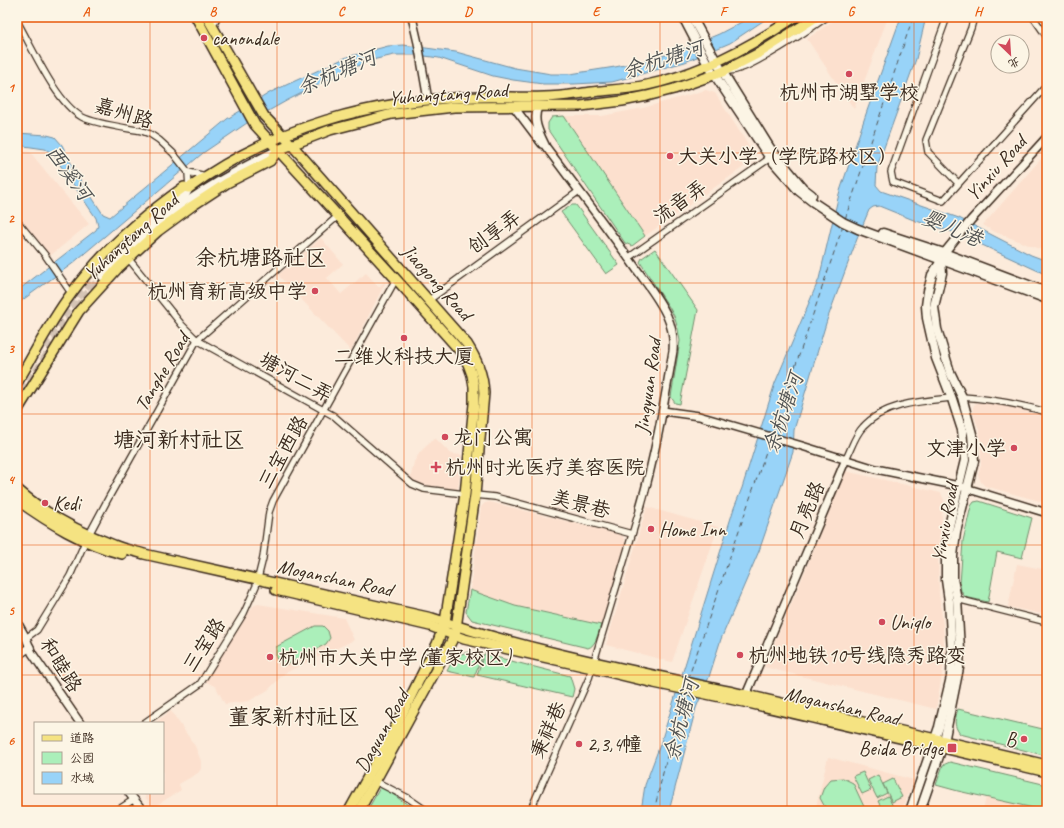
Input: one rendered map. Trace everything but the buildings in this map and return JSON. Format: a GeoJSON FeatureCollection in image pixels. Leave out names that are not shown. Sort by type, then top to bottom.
{"type":"FeatureCollection","features":[{"type":"Feature","properties":{"kind":"main road","name":"Jiaogong Road"},"geometry":{"type":"LineString","coordinates":[[196,17],[255,125],[396,279],[461,352],[468,364],[474,387],[470,495],[444,627]]}},
{"type":"Feature","properties":{"kind":"main road","name":"Jiaogong Road"},"geometry":{"type":"LineString","coordinates":[[207,17],[264,116],[291,144],[467,344],[479,366],[484,393],[470,495],[456,625]]}},
{"type":"Feature","properties":{"kind":"main road"},"geometry":{"type":"LineString","coordinates":[[683,17],[699,40],[718,74],[770,158],[799,191],[814,200],[843,222],[942,257],[1047,299]]}},
{"type":"Feature","properties":{"kind":"main road"},"geometry":{"type":"LineString","coordinates":[[692,17],[699,40]]}},
{"type":"Feature","properties":{"kind":"main road","name":"Yuhangtang Road"},"geometry":{"type":"LineString","coordinates":[[17,383],[71,293],[98,262],[142,219],[184,187],[189,188],[206,176],[269,140],[318,122],[354,112],[408,102],[476,97],[547,97],[646,85],[675,78],[739,51],[765,37],[795,17]]}},
{"type":"Feature","properties":{"kind":"main road","name":"Yuhangtang Road"},"geometry":{"type":"LineString","coordinates":[[17,411],[79,311],[128,258],[158,231],[197,202],[227,182],[270,161],[278,150],[330,130],[392,114],[454,107],[581,106],[622,101],[674,89],[718,74],[772,44],[816,17]]}},
{"type":"Feature","properties":{"kind":"main road"},"geometry":{"type":"LineString","coordinates":[[718,74],[770,148],[814,200]]}},
{"type":"Feature","properties":{"kind":"main road"},"geometry":{"type":"LineString","coordinates":[[189,188],[185,195],[148,224],[100,274],[113,264],[148,231],[191,198],[240,169],[278,150]]}},
{"type":"Feature","properties":{"kind":"main road"},"geometry":{"type":"LineString","coordinates":[[942,257],[1047,292]]}},
{"type":"Feature","properties":{"kind":"main road","name":"Yinxiu Road"},"geometry":{"type":"LineString","coordinates":[[938,744],[959,668],[960,649],[957,599],[953,579],[953,556],[956,532],[974,461],[972,434],[962,397],[950,372],[937,329],[934,307],[942,272],[942,257]]}},
{"type":"Feature","properties":{"kind":"main road","name":"Yinxiu Road"},"geometry":{"type":"LineString","coordinates":[[938,744],[951,677],[952,650],[946,580],[946,551],[949,526],[965,460],[962,430],[952,398],[936,358],[927,318],[926,306],[932,276],[942,257]]}},
{"type":"Feature","properties":{"kind":"main road","name":"Moganshan Road"},"geometry":{"type":"LineString","coordinates":[[17,489],[32,503],[87,538]]}},
{"type":"Feature","properties":{"kind":"main road","name":"Moganshan Road"},"geometry":{"type":"LineString","coordinates":[[17,500],[47,520],[87,538],[113,552],[143,560],[432,618],[455,635],[464,639],[593,664]]}},
{"type":"Feature","properties":{"kind":"main road","name":"Moganshan Road"},"geometry":{"type":"LineString","coordinates":[[444,627],[456,625],[593,664],[656,680],[938,744],[1047,766]]}},
{"type":"Feature","properties":{"kind":"main road","name":"Daguan Road"},"geometry":{"type":"LineString","coordinates":[[359,811],[455,635],[456,625]]}},
{"type":"Feature","properties":{"kind":"main road","name":"Daguan Road"},"geometry":{"type":"LineString","coordinates":[[349,811],[394,730],[444,627]]}},
{"type":"Feature","properties":{"kind":"main road","name":"Moganshan Road"},"geometry":{"type":"LineString","coordinates":[[723,694],[746,695],[1047,772]]}},
{"type":"Feature","properties":{"kind":"main road"},"geometry":{"type":"LineString","coordinates":[[910,811],[938,744]]}},
{"type":"Feature","properties":{"kind":"main road"},"geometry":{"type":"LineString","coordinates":[[920,811],[938,744]]}},
{"type":"Feature","properties":{"kind":"street"},"geometry":{"type":"LineString","coordinates":[[212,26],[216,17]]}},
{"type":"Feature","properties":{"kind":"street"},"geometry":{"type":"LineString","coordinates":[[412,17],[423,65],[428,100]]}},
{"type":"Feature","properties":{"kind":"street"},"geometry":{"type":"LineString","coordinates":[[718,74],[737,70],[752,63],[787,44],[827,17]]}},
{"type":"Feature","properties":{"kind":"street"},"geometry":{"type":"LineString","coordinates":[[947,17],[891,172],[893,182],[943,201],[1047,85]]}},
{"type":"Feature","properties":{"kind":"street"},"geometry":{"type":"LineString","coordinates":[[958,184],[928,152],[926,140],[971,28],[974,17]]}},
{"type":"Feature","properties":{"kind":"street"},"geometry":{"type":"LineString","coordinates":[[1033,17],[1047,37]]}},
{"type":"Feature","properties":{"kind":"street","name":"嘉州路"},"geometry":{"type":"LineString","coordinates":[[17,21],[48,77],[69,107],[83,118],[150,134],[173,153],[188,172]]}},
{"type":"Feature","properties":{"kind":"street","name":"Jingyuan Road"},"geometry":{"type":"LineString","coordinates":[[514,107],[539,142],[546,147]]}},
{"type":"Feature","properties":{"kind":"street","name":"Jingyuan Road"},"geometry":{"type":"LineString","coordinates":[[538,107],[535,118],[536,126],[546,147],[660,303],[667,316],[674,342],[663,411],[649,476],[593,664]]}},
{"type":"Feature","properties":{"kind":"street","name":"Yinxiu Road"},"geometry":{"type":"LineString","coordinates":[[942,257],[971,220],[1047,137]]}},
{"type":"Feature","properties":{"kind":"street","name":"流音弄"},"geometry":{"type":"LineString","coordinates":[[628,258],[770,158]]}},
{"type":"Feature","properties":{"kind":"street"},"geometry":{"type":"LineString","coordinates":[[189,188],[188,172],[206,176]]}},
{"type":"Feature","properties":{"kind":"street","name":"创享弄"},"geometry":{"type":"LineString","coordinates":[[429,300],[579,191]]}},
{"type":"Feature","properties":{"kind":"street","name":"Tanghe Road"},"geometry":{"type":"LineString","coordinates":[[26,638],[37,630],[70,576],[87,538],[109,497],[197,340],[338,216]]}},
{"type":"Feature","properties":{"kind":"street"},"geometry":{"type":"LineString","coordinates":[[17,221],[49,261],[71,293]]}},
{"type":"Feature","properties":{"kind":"street","name":"塘河二弄"},"geometry":{"type":"LineString","coordinates":[[128,258],[182,325],[197,340],[334,416],[412,484],[424,489],[470,495]]}},
{"type":"Feature","properties":{"kind":"street","name":"三宝西路"},"geometry":{"type":"LineString","coordinates":[[257,583],[263,558],[268,512],[396,279]]}},
{"type":"Feature","properties":{"kind":"street"},"geometry":{"type":"LineString","coordinates":[[962,397],[989,399],[1047,412]]}},
{"type":"Feature","properties":{"kind":"street","name":"月亮路"},"geometry":{"type":"LineString","coordinates":[[746,695],[846,459],[862,428],[873,417],[909,403],[952,398]]}},
{"type":"Feature","properties":{"kind":"street"},"geometry":{"type":"LineString","coordinates":[[663,411],[699,416],[876,469],[959,486],[1047,513]]}},
{"type":"Feature","properties":{"kind":"street","name":"美景巷"},"geometry":{"type":"LineString","coordinates":[[470,495],[495,497],[632,534]]}},
{"type":"Feature","properties":{"kind":"street","name":"三宝路"},"geometry":{"type":"LineString","coordinates":[[145,722],[200,684],[244,613],[257,583]]}},
{"type":"Feature","properties":{"kind":"street"},"geometry":{"type":"LineString","coordinates":[[957,599],[1047,622]]}},
{"type":"Feature","properties":{"kind":"street","name":"和睦路"},"geometry":{"type":"LineString","coordinates":[[17,622],[32,653],[79,722]]}},
{"type":"Feature","properties":{"kind":"street"},"geometry":{"type":"LineString","coordinates":[[17,656],[30,647]]}},
{"type":"Feature","properties":{"kind":"street","name":"秉祥巷"},"geometry":{"type":"LineString","coordinates":[[530,811],[589,678],[593,664]]}},
{"type":"Feature","properties":{"kind":"street"},"geometry":{"type":"LineString","coordinates":[[380,783],[408,798],[427,811]]}},
{"type":"Feature","properties":{"kind":"street"},"geometry":{"type":"LineString","coordinates":[[130,794],[143,811]]}},
{"type":"Feature","properties":{"kind":"street"},"geometry":{"type":"LineString","coordinates":[[116,811],[133,800]]}},
{"type":"Feature","properties":{"kind":"shaded area","name":"杭州市湖墅学校"},"geometry":{"type":"Polygon","coordinates":[[[838,17],[888,17],[854,109],[807,39],[838,17]]]}},
{"type":"Feature","properties":{"kind":"shaded area","name":"大关小学（学院路校区）"},"geometry":{"type":"Polygon","coordinates":[[[706,90],[715,93],[750,148],[748,164],[645,236],[564,116],[602,116],[643,108],[706,90]]]}},
{"type":"Feature","properties":{"kind":"shaded area"},"geometry":{"type":"Polygon","coordinates":[[[17,150],[30,152],[89,224],[50,256],[17,215],[17,150]]]}},
{"type":"Feature","properties":{"kind":"shaded area"},"geometry":{"type":"Polygon","coordinates":[[[1047,152],[1047,252],[995,232],[983,225],[1047,152]]]}},
{"type":"Feature","properties":{"kind":"shaded area","name":"杭州育新高级中学"},"geometry":{"type":"Polygon","coordinates":[[[321,238],[343,264],[327,278],[341,294],[366,273],[379,287],[384,282],[385,283],[351,351],[278,275],[321,238]]]}},
{"type":"Feature","properties":{"kind":"shaded area","name":"文津小学"},"geometry":{"type":"Polygon","coordinates":[[[981,401],[1012,407],[1047,417],[1047,503],[985,486],[981,482],[978,474],[981,465],[981,442],[979,430],[973,413],[973,407],[981,401]]]}},
{"type":"Feature","properties":{"kind":"shaded area","name":"杭州时光医疗美容医院"},"geometry":{"type":"Polygon","coordinates":[[[435,438],[451,454],[462,455],[458,489],[423,485],[410,480],[414,462],[420,452],[435,438]]]}},
{"type":"Feature","properties":{"kind":"shaded area"},"geometry":{"type":"Polygon","coordinates":[[[845,471],[941,493],[944,500],[938,548],[939,594],[945,657],[936,709],[764,667],[799,586],[845,471]]]}},
{"type":"Feature","properties":{"kind":"shaded area"},"geometry":{"type":"Polygon","coordinates":[[[490,502],[622,535],[626,544],[601,625],[515,606],[470,590],[481,507],[485,503],[490,502]]]}},
{"type":"Feature","properties":{"kind":"shaded area"},"geometry":{"type":"Polygon","coordinates":[[[647,507],[718,527],[672,662],[606,645],[647,507]]]}},
{"type":"Feature","properties":{"kind":"shaded area"},"geometry":{"type":"Polygon","coordinates":[[[1017,564],[1047,570],[1047,615],[1008,607],[1017,564]]]}},
{"type":"Feature","properties":{"kind":"shaded area","name":"杭州市大关中学(董家校区)"},"geometry":{"type":"Polygon","coordinates":[[[258,604],[344,618],[354,640],[285,673],[268,690],[249,701],[225,704],[216,687],[205,681],[253,606],[258,604]]]}},
{"type":"Feature","properties":{"kind":"shaded area"},"geometry":{"type":"Polygon","coordinates":[[[171,711],[195,746],[201,761],[201,769],[198,773],[179,784],[181,790],[152,808],[144,794],[164,794],[164,722],[155,722],[171,711]]]}},
{"type":"Feature","properties":{"kind":"shaded area"},"geometry":{"type":"Polygon","coordinates":[[[828,757],[914,780],[902,811],[815,811],[828,757]]]}},
{"type":"Feature","properties":{"kind":"shaded area"},"geometry":{"type":"Polygon","coordinates":[[[986,797],[1046,811],[983,811],[986,797]]]}},
{"type":"Feature","properties":{"kind":"green space"},"geometry":{"type":"Polygon","coordinates":[[[564,116],[645,236],[632,246],[625,243],[548,130],[548,123],[552,117],[564,116]]]}},
{"type":"Feature","properties":{"kind":"green space"},"geometry":{"type":"Polygon","coordinates":[[[572,205],[576,205],[619,265],[606,274],[561,212],[572,205]]]}},
{"type":"Feature","properties":{"kind":"green space"},"geometry":{"type":"Polygon","coordinates":[[[655,249],[698,310],[680,404],[675,403],[671,397],[680,341],[678,329],[674,316],[669,307],[640,262],[642,258],[655,249]]]}},
{"type":"Feature","properties":{"kind":"green space"},"geometry":{"type":"Polygon","coordinates":[[[979,501],[1032,518],[1022,558],[997,552],[988,602],[965,597],[961,591],[960,584],[963,541],[971,506],[974,502],[979,501]]]}},
{"type":"Feature","properties":{"kind":"green space"},"geometry":{"type":"Polygon","coordinates":[[[470,590],[515,606],[601,625],[598,635],[593,645],[588,648],[472,620],[466,612],[470,590]]]}},
{"type":"Feature","properties":{"kind":"green space"},"geometry":{"type":"Polygon","coordinates":[[[315,626],[323,626],[328,631],[330,638],[326,644],[288,664],[280,663],[276,658],[276,647],[315,626]]]}},
{"type":"Feature","properties":{"kind":"green space"},"geometry":{"type":"Polygon","coordinates":[[[468,652],[482,656],[474,677],[447,671],[455,656],[468,652]]]}},
{"type":"Feature","properties":{"kind":"green space"},"geometry":{"type":"Polygon","coordinates":[[[484,654],[570,676],[574,689],[572,697],[477,675],[484,654]]]}},
{"type":"Feature","properties":{"kind":"green space"},"geometry":{"type":"Polygon","coordinates":[[[958,709],[1047,730],[1047,756],[960,734],[956,728],[955,722],[958,709]]]}},
{"type":"Feature","properties":{"kind":"green space"},"geometry":{"type":"Polygon","coordinates":[[[950,762],[1047,785],[1047,811],[936,785],[943,765],[950,762]]]}},
{"type":"Feature","properties":{"kind":"green space"},"geometry":{"type":"Polygon","coordinates":[[[863,772],[871,790],[862,794],[853,776],[863,772]]]}},
{"type":"Feature","properties":{"kind":"green space"},"geometry":{"type":"Polygon","coordinates":[[[878,775],[887,793],[877,798],[868,780],[878,775]]]}},
{"type":"Feature","properties":{"kind":"green space"},"geometry":{"type":"Polygon","coordinates":[[[843,778],[853,783],[866,811],[827,811],[820,798],[824,787],[831,779],[843,778]]]}},
{"type":"Feature","properties":{"kind":"green space"},"geometry":{"type":"Polygon","coordinates":[[[893,779],[902,797],[892,802],[883,784],[893,779]]]}},
{"type":"Feature","properties":{"kind":"green space"},"geometry":{"type":"Polygon","coordinates":[[[381,786],[411,807],[409,811],[367,811],[381,786]]]}},
{"type":"Feature","properties":{"kind":"green space"},"geometry":{"type":"Polygon","coordinates":[[[888,796],[895,811],[883,811],[878,801],[888,796]]]}},
{"type":"Feature","properties":{"kind":"water"},"geometry":{"type":"Polygon","coordinates":[[[751,17],[769,17],[730,43],[685,62],[612,82],[543,84],[513,80],[493,76],[439,58],[418,55],[394,55],[372,60],[346,71],[288,100],[247,123],[203,153],[72,264],[17,304],[17,291],[96,230],[98,226],[96,218],[52,153],[45,149],[17,145],[17,133],[55,137],[62,145],[77,175],[103,214],[110,217],[227,119],[271,92],[347,57],[388,46],[403,45],[456,52],[515,68],[551,74],[570,74],[653,59],[678,51],[719,34],[751,17]]]}},
{"type":"Feature","properties":{"kind":"water"},"geometry":{"type":"Polygon","coordinates":[[[901,17],[926,17],[916,59],[877,167],[876,185],[881,191],[959,218],[1031,255],[1047,261],[1047,275],[980,244],[969,237],[916,221],[879,206],[873,207],[869,210],[827,320],[794,430],[793,452],[759,551],[721,639],[709,677],[696,708],[669,811],[641,811],[645,785],[660,745],[734,508],[742,488],[775,383],[819,279],[839,194],[901,17]]]}},
{"type":"Feature","properties":{"kind":"ferry route"},"geometry":{"type":"LineString","coordinates":[[845,219],[913,17]]}},
{"type":"Feature","properties":{"kind":"ferry route"},"geometry":{"type":"LineString","coordinates":[[772,435],[843,226]]}},
{"type":"Feature","properties":{"kind":"ferry route"},"geometry":{"type":"LineString","coordinates":[[688,679],[770,440]]}},
{"type":"Feature","properties":{"kind":"ferry route"},"geometry":{"type":"LineString","coordinates":[[654,811],[683,693]]}},
{"type":"Feature","properties":{"kind":"tunnel"},"geometry":{"type":"LineString","coordinates":[[76,308],[102,276]]}},
{"type":"Feature","properties":{"kind":"tunnel"},"geometry":{"type":"LineString","coordinates":[[43,346],[70,306],[93,278]]}},
{"type":"Feature","properties":{"kind":"tunnel"},"geometry":{"type":"LineString","coordinates":[[17,402],[69,320]]}},
{"type":"Feature","properties":{"kind":"place","name":"canondale"},"geometry":{"type":"Point","coordinates":[204,38]}},
{"type":"Feature","properties":{"kind":"place","name":"杭州市湖墅学校"},"geometry":{"type":"Point","coordinates":[849,74]}},
{"type":"Feature","properties":{"kind":"place","name":"大关小学（学院路校区）"},"geometry":{"type":"Point","coordinates":[670,156]}},
{"type":"Feature","properties":{"kind":"place","name":"杭州育新高级中学"},"geometry":{"type":"Point","coordinates":[315,291]}},
{"type":"Feature","properties":{"kind":"place","name":"二维火科技大厦"},"geometry":{"type":"Point","coordinates":[404,338]}},
{"type":"Feature","properties":{"kind":"place","name":"龙门公寓"},"geometry":{"type":"Point","coordinates":[445,437]}},
{"type":"Feature","properties":{"kind":"place","name":"文津小学"},"geometry":{"type":"Point","coordinates":[1014,448]}},
{"type":"Feature","properties":{"kind":"place","name":"杭州时光医疗美容医院"},"geometry":{"type":"Point","coordinates":[436,467]}},
{"type":"Feature","properties":{"kind":"place","name":"Kedi"},"geometry":{"type":"Point","coordinates":[45,503]}},
{"type":"Feature","properties":{"kind":"place","name":"Home Inn"},"geometry":{"type":"Point","coordinates":[651,529]}},
{"type":"Feature","properties":{"kind":"place","name":"Uniqlo"},"geometry":{"type":"Point","coordinates":[882,622]}},
{"type":"Feature","properties":{"kind":"place","name":"杭州地铁10号线隐秀路变"},"geometry":{"type":"Point","coordinates":[740,655]}},
{"type":"Feature","properties":{"kind":"place","name":"杭州市大关中学(董家校区)"},"geometry":{"type":"Point","coordinates":[270,657]}},
{"type":"Feature","properties":{"kind":"place","name":"B"},"geometry":{"type":"Point","coordinates":[1024,739]}},
{"type":"Feature","properties":{"kind":"place","name":"2,3,4幢"},"geometry":{"type":"Point","coordinates":[579,744]}},
{"type":"Feature","properties":{"kind":"place","name":"Beida Bridge"},"geometry":{"type":"Point","coordinates":[952,748]}},
{"type":"Feature","properties":{"kind":"district","name":"余杭塘路社区"},"geometry":{"type":"Point","coordinates":[261,258]}},
{"type":"Feature","properties":{"kind":"district","name":"塘河新村社区"},"geometry":{"type":"Point","coordinates":[179,440]}},
{"type":"Feature","properties":{"kind":"district","name":"董家新村社区"},"geometry":{"type":"Point","coordinates":[294,717]}},
{"type":"Feature","properties":{"kind":"water label","name":"余杭塘河"},"geometry":{"type":"Point","coordinates":[663,59]}},
{"type":"Feature","properties":{"kind":"water label","name":"余杭塘河"},"geometry":{"type":"Point","coordinates":[337,72]}},
{"type":"Feature","properties":{"kind":"water label","name":"西溪河"},"geometry":{"type":"Point","coordinates":[69,173]}},
{"type":"Feature","properties":{"kind":"water label","name":"婴儿港"},"geometry":{"type":"Point","coordinates":[952,228]}},
{"type":"Feature","properties":{"kind":"water label","name":"余杭塘河"},"geometry":{"type":"Point","coordinates":[783,413]}},
{"type":"Feature","properties":{"kind":"water label","name":"余杭塘河"},"geometry":{"type":"Point","coordinates":[681,720]}}]}
